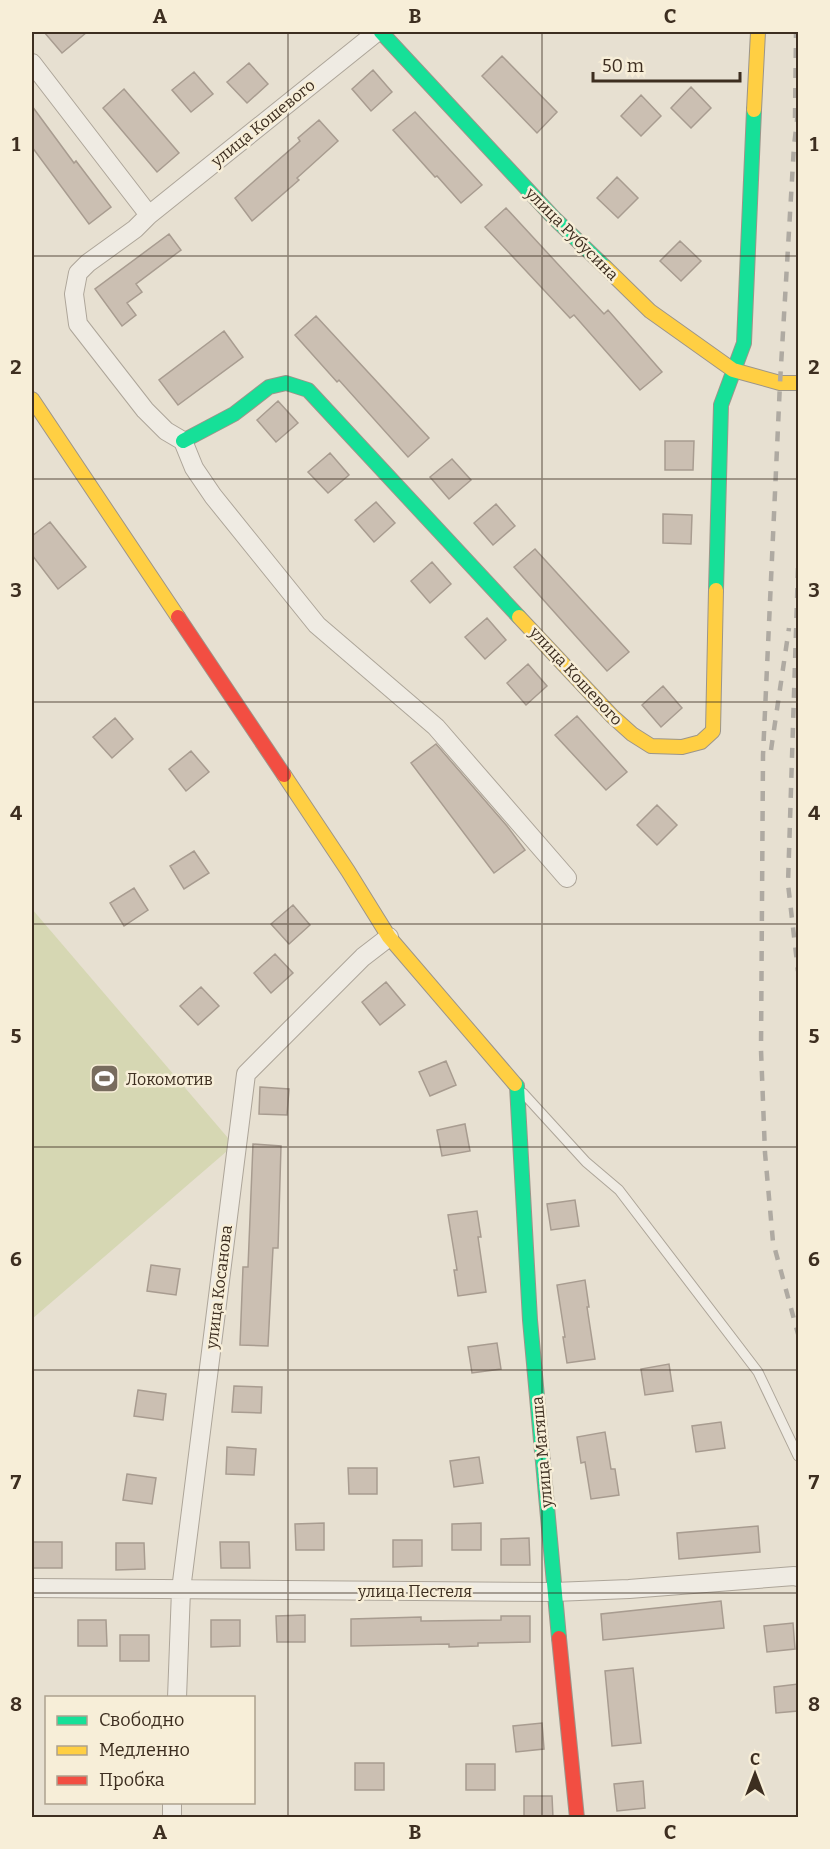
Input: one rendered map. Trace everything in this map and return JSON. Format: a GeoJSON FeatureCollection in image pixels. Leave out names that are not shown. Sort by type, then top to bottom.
{"type":"FeatureCollection","features":[{"type":"Feature","properties":{"kind":"street","name":"улица Кошевого"},"geometry":{"type":"LineString","coordinates":[[379,32],[78,273],[74,294],[78,324],[145,410],[166,432],[183,441],[234,414],[269,387],[286,383],[308,390],[612,716],[632,735],[651,746],[682,747],[701,742],[713,731],[721,405],[733,370]]}},
{"type":"Feature","properties":{"kind":"street","name":"улица Рубусина"},"geometry":{"type":"LineString","coordinates":[[379,32],[553,217],[650,311],[733,370],[780,383],[798,383]]}},
{"type":"Feature","properties":{"kind":"street"},"geometry":{"type":"LineString","coordinates":[[733,370],[744,343],[758,32]]}},
{"type":"Feature","properties":{"kind":"street"},"geometry":{"type":"LineString","coordinates":[[32,63],[149,215]]}},
{"type":"Feature","properties":{"kind":"street"},"geometry":{"type":"LineString","coordinates":[[32,399],[348,871],[389,938],[517,1086]]}},
{"type":"Feature","properties":{"kind":"street"},"geometry":{"type":"LineString","coordinates":[[183,441],[194,468],[213,496],[317,625],[436,727],[567,878]]}},
{"type":"Feature","properties":{"kind":"street","name":"улица Косанова"},"geometry":{"type":"LineString","coordinates":[[177,1696],[181,1590],[246,1074],[363,957],[389,938]]}},
{"type":"Feature","properties":{"kind":"street","name":"улица Матяша"},"geometry":{"type":"LineString","coordinates":[[517,1086],[530,1320],[577,1818]]}},
{"type":"Feature","properties":{"kind":"street","name":"улица Пестеля"},"geometry":{"type":"LineString","coordinates":[[32,1588],[554,1592],[798,1577]]}},
{"type":"Feature","properties":{"kind":"lane"},"geometry":{"type":"LineString","coordinates":[[517,1086],[586,1162],[619,1190],[758,1372],[798,1456]]}},
{"type":"Feature","properties":{"kind":"green space","name":"Локомотив"},"geometry":{"type":"Polygon","coordinates":[[[32,909],[234,1145],[32,1319],[32,909]]]}},
{"type":"Feature","properties":{"kind":"building"},"geometry":{"type":"Polygon","coordinates":[[[44,32],[87,32],[62,53],[44,32]]]}},
{"type":"Feature","properties":{"kind":"building"},"geometry":{"type":"Polygon","coordinates":[[[502,56],[557,112],[537,133],[482,76],[502,56]]]}},
{"type":"Feature","properties":{"kind":"building"},"geometry":{"type":"Polygon","coordinates":[[[249,63],[268,84],[247,103],[227,82],[249,63]]]}},
{"type":"Feature","properties":{"kind":"building"},"geometry":{"type":"Polygon","coordinates":[[[373,70],[392,92],[371,111],[352,89],[373,70]]]}},
{"type":"Feature","properties":{"kind":"building"},"geometry":{"type":"Polygon","coordinates":[[[194,72],[213,94],[191,112],[172,90],[194,72]]]}},
{"type":"Feature","properties":{"kind":"building"},"geometry":{"type":"Polygon","coordinates":[[[691,87],[711,108],[691,128],[671,108],[691,87]]]}},
{"type":"Feature","properties":{"kind":"building"},"geometry":{"type":"Polygon","coordinates":[[[124,89],[179,153],[157,172],[103,108],[124,89]]]}},
{"type":"Feature","properties":{"kind":"building"},"geometry":{"type":"Polygon","coordinates":[[[641,95],[661,116],[641,136],[621,116],[641,95]]]}},
{"type":"Feature","properties":{"kind":"building"},"geometry":{"type":"Polygon","coordinates":[[[32,106],[74,163],[76,161],[111,207],[89,224],[32,147],[32,106]]]}},
{"type":"Feature","properties":{"kind":"building"},"geometry":{"type":"Polygon","coordinates":[[[415,112],[482,185],[461,203],[393,130],[415,112]]]}},
{"type":"Feature","properties":{"kind":"building"},"geometry":{"type":"Polygon","coordinates":[[[319,120],[338,141],[297,178],[299,180],[252,221],[235,198],[300,141],[298,138],[319,120]]]}},
{"type":"Feature","properties":{"kind":"building"},"geometry":{"type":"Polygon","coordinates":[[[617,177],[638,198],[618,218],[597,198],[617,177]]]}},
{"type":"Feature","properties":{"kind":"building"},"geometry":{"type":"Polygon","coordinates":[[[506,208],[604,314],[608,310],[662,372],[640,390],[574,315],[570,318],[485,227],[506,208]]]}},
{"type":"Feature","properties":{"kind":"building"},"geometry":{"type":"Polygon","coordinates":[[[169,234],[181,250],[136,284],[142,292],[127,303],[136,315],[122,326],[95,289],[169,234]]]}},
{"type":"Feature","properties":{"kind":"building"},"geometry":{"type":"Polygon","coordinates":[[[680,241],[701,261],[681,281],[660,261],[680,241]]]}},
{"type":"Feature","properties":{"kind":"building"},"geometry":{"type":"Polygon","coordinates":[[[316,316],[429,438],[408,457],[295,335],[316,316]]]}},
{"type":"Feature","properties":{"kind":"building"},"geometry":{"type":"Polygon","coordinates":[[[224,331],[243,357],[178,405],[159,380],[224,331]]]}},
{"type":"Feature","properties":{"kind":"building"},"geometry":{"type":"Polygon","coordinates":[[[278,401],[298,423],[276,442],[257,420],[278,401]]]}},
{"type":"Feature","properties":{"kind":"building"},"geometry":{"type":"Polygon","coordinates":[[[665,441],[694,441],[693,470],[665,470],[665,441]]]}},
{"type":"Feature","properties":{"kind":"building"},"geometry":{"type":"Polygon","coordinates":[[[330,453],[349,475],[328,493],[308,472],[330,453]]]}},
{"type":"Feature","properties":{"kind":"building"},"geometry":{"type":"Polygon","coordinates":[[[452,459],[471,480],[449,499],[430,477],[452,459]]]}},
{"type":"Feature","properties":{"kind":"building"},"geometry":{"type":"Polygon","coordinates":[[[376,502],[395,523],[374,542],[355,520],[376,502]]]}},
{"type":"Feature","properties":{"kind":"building"},"geometry":{"type":"Polygon","coordinates":[[[496,504],[515,526],[493,545],[474,523],[496,504]]]}},
{"type":"Feature","properties":{"kind":"building"},"geometry":{"type":"Polygon","coordinates":[[[663,514],[692,515],[691,544],[663,543],[663,514]]]}},
{"type":"Feature","properties":{"kind":"building"},"geometry":{"type":"Polygon","coordinates":[[[50,522],[86,567],[58,589],[32,555],[32,536],[50,522]]]}},
{"type":"Feature","properties":{"kind":"building"},"geometry":{"type":"Polygon","coordinates":[[[535,549],[629,652],[607,671],[514,567],[535,549]]]}},
{"type":"Feature","properties":{"kind":"building"},"geometry":{"type":"Polygon","coordinates":[[[432,562],[451,584],[430,603],[411,581],[432,562]]]}},
{"type":"Feature","properties":{"kind":"building"},"geometry":{"type":"Polygon","coordinates":[[[487,618],[506,640],[485,659],[465,637],[487,618]]]}},
{"type":"Feature","properties":{"kind":"building"},"geometry":{"type":"Polygon","coordinates":[[[528,664],[547,686],[526,705],[507,683],[528,664]]]}},
{"type":"Feature","properties":{"kind":"building"},"geometry":{"type":"Polygon","coordinates":[[[663,686],[682,708],[661,727],[642,705],[663,686]]]}},
{"type":"Feature","properties":{"kind":"building"},"geometry":{"type":"Polygon","coordinates":[[[577,716],[627,772],[606,790],[555,735],[577,716]]]}},
{"type":"Feature","properties":{"kind":"building"},"geometry":{"type":"Polygon","coordinates":[[[115,718],[133,739],[112,758],[93,737],[115,718]]]}},
{"type":"Feature","properties":{"kind":"building"},"geometry":{"type":"Polygon","coordinates":[[[436,744],[525,850],[494,873],[411,763],[436,744]]]}},
{"type":"Feature","properties":{"kind":"building"},"geometry":{"type":"Polygon","coordinates":[[[191,751],[209,772],[186,791],[169,769],[191,751]]]}},
{"type":"Feature","properties":{"kind":"building"},"geometry":{"type":"Polygon","coordinates":[[[657,805],[677,825],[657,845],[637,825],[657,805]]]}},
{"type":"Feature","properties":{"kind":"building"},"geometry":{"type":"Polygon","coordinates":[[[194,851],[209,873],[184,889],[170,866],[194,851]]]}},
{"type":"Feature","properties":{"kind":"building"},"geometry":{"type":"Polygon","coordinates":[[[134,888],[148,910],[124,926],[110,903],[134,888]]]}},
{"type":"Feature","properties":{"kind":"building"},"geometry":{"type":"Polygon","coordinates":[[[293,905],[310,925],[289,944],[271,924],[293,905]]]}},
{"type":"Feature","properties":{"kind":"building"},"geometry":{"type":"Polygon","coordinates":[[[275,954],[293,973],[271,993],[254,973],[275,954]]]}},
{"type":"Feature","properties":{"kind":"building"},"geometry":{"type":"Polygon","coordinates":[[[386,982],[405,1005],[380,1025],[362,1002],[386,982]]]}},
{"type":"Feature","properties":{"kind":"building"},"geometry":{"type":"Polygon","coordinates":[[[201,987],[219,1006],[198,1025],[180,1006],[201,987]]]}},
{"type":"Feature","properties":{"kind":"building"},"geometry":{"type":"Polygon","coordinates":[[[446,1061],[456,1085],[430,1096],[419,1072],[446,1061]]]}},
{"type":"Feature","properties":{"kind":"building"},"geometry":{"type":"Polygon","coordinates":[[[260,1087],[289,1089],[287,1115],[259,1114],[260,1087]]]}},
{"type":"Feature","properties":{"kind":"building"},"geometry":{"type":"Polygon","coordinates":[[[465,1124],[470,1151],[442,1156],[437,1130],[465,1124]]]}},
{"type":"Feature","properties":{"kind":"building"},"geometry":{"type":"Polygon","coordinates":[[[253,1144],[281,1146],[278,1248],[273,1248],[268,1346],[240,1345],[243,1267],[248,1267],[253,1144]]]}},
{"type":"Feature","properties":{"kind":"building"},"geometry":{"type":"Polygon","coordinates":[[[575,1200],[579,1226],[551,1230],[547,1204],[575,1200]]]}},
{"type":"Feature","properties":{"kind":"building"},"geometry":{"type":"Polygon","coordinates":[[[477,1211],[481,1237],[478,1237],[486,1292],[458,1296],[454,1270],[457,1270],[448,1215],[477,1211]]]}},
{"type":"Feature","properties":{"kind":"building"},"geometry":{"type":"Polygon","coordinates":[[[151,1265],[180,1269],[176,1295],[147,1291],[151,1265]]]}},
{"type":"Feature","properties":{"kind":"building"},"geometry":{"type":"Polygon","coordinates":[[[585,1280],[595,1359],[567,1363],[557,1285],[585,1280]]]}},
{"type":"Feature","properties":{"kind":"building"},"geometry":{"type":"Polygon","coordinates":[[[497,1343],[501,1369],[472,1373],[468,1347],[497,1343]]]}},
{"type":"Feature","properties":{"kind":"building"},"geometry":{"type":"Polygon","coordinates":[[[669,1364],[673,1391],[645,1395],[641,1369],[669,1364]]]}},
{"type":"Feature","properties":{"kind":"building"},"geometry":{"type":"Polygon","coordinates":[[[234,1386],[262,1387],[261,1413],[232,1412],[234,1386]]]}},
{"type":"Feature","properties":{"kind":"building"},"geometry":{"type":"Polygon","coordinates":[[[138,1390],[166,1394],[163,1420],[134,1416],[138,1390]]]}},
{"type":"Feature","properties":{"kind":"building"},"geometry":{"type":"Polygon","coordinates":[[[721,1422],[725,1448],[696,1452],[692,1426],[721,1422]]]}},
{"type":"Feature","properties":{"kind":"building"},"geometry":{"type":"Polygon","coordinates":[[[605,1432],[611,1469],[615,1469],[619,1495],[591,1499],[585,1462],[581,1463],[577,1437],[605,1432]]]}},
{"type":"Feature","properties":{"kind":"building"},"geometry":{"type":"Polygon","coordinates":[[[227,1447],[256,1449],[254,1475],[226,1474],[227,1447]]]}},
{"type":"Feature","properties":{"kind":"building"},"geometry":{"type":"Polygon","coordinates":[[[479,1457],[483,1483],[454,1487],[450,1461],[479,1457]]]}},
{"type":"Feature","properties":{"kind":"building"},"geometry":{"type":"Polygon","coordinates":[[[348,1468],[377,1468],[377,1494],[349,1494],[348,1468]]]}},
{"type":"Feature","properties":{"kind":"building"},"geometry":{"type":"Polygon","coordinates":[[[127,1474],[156,1478],[152,1504],[123,1500],[127,1474]]]}},
{"type":"Feature","properties":{"kind":"building"},"geometry":{"type":"Polygon","coordinates":[[[324,1523],[324,1550],[296,1550],[295,1524],[324,1523]]]}},
{"type":"Feature","properties":{"kind":"building"},"geometry":{"type":"Polygon","coordinates":[[[481,1523],[481,1550],[452,1550],[452,1524],[481,1523]]]}},
{"type":"Feature","properties":{"kind":"building"},"geometry":{"type":"Polygon","coordinates":[[[758,1526],[760,1552],[679,1559],[677,1533],[758,1526]]]}},
{"type":"Feature","properties":{"kind":"building"},"geometry":{"type":"Polygon","coordinates":[[[529,1538],[530,1565],[501,1565],[501,1539],[529,1538]]]}},
{"type":"Feature","properties":{"kind":"building"},"geometry":{"type":"Polygon","coordinates":[[[393,1540],[422,1540],[422,1566],[393,1567],[393,1540]]]}},
{"type":"Feature","properties":{"kind":"building"},"geometry":{"type":"Polygon","coordinates":[[[33,1542],[62,1542],[62,1568],[33,1568],[33,1542]]]}},
{"type":"Feature","properties":{"kind":"building"},"geometry":{"type":"Polygon","coordinates":[[[220,1542],[249,1542],[250,1568],[221,1568],[220,1542]]]}},
{"type":"Feature","properties":{"kind":"building"},"geometry":{"type":"Polygon","coordinates":[[[116,1543],[144,1543],[145,1569],[116,1570],[116,1543]]]}},
{"type":"Feature","properties":{"kind":"building"},"geometry":{"type":"Polygon","coordinates":[[[721,1601],[724,1628],[603,1640],[601,1614],[721,1601]]]}},
{"type":"Feature","properties":{"kind":"building"},"geometry":{"type":"Polygon","coordinates":[[[305,1615],[305,1642],[277,1642],[276,1616],[305,1615]]]}},
{"type":"Feature","properties":{"kind":"building"},"geometry":{"type":"Polygon","coordinates":[[[501,1616],[530,1616],[530,1642],[478,1643],[478,1646],[449,1647],[449,1644],[351,1646],[351,1619],[421,1617],[421,1621],[501,1620],[501,1616]]]}},
{"type":"Feature","properties":{"kind":"building"},"geometry":{"type":"Polygon","coordinates":[[[78,1620],[106,1620],[107,1646],[78,1646],[78,1620]]]}},
{"type":"Feature","properties":{"kind":"building"},"geometry":{"type":"Polygon","coordinates":[[[211,1620],[240,1620],[240,1646],[211,1647],[211,1620]]]}},
{"type":"Feature","properties":{"kind":"building"},"geometry":{"type":"Polygon","coordinates":[[[793,1623],[795,1649],[767,1652],[764,1626],[793,1623]]]}},
{"type":"Feature","properties":{"kind":"building"},"geometry":{"type":"Polygon","coordinates":[[[120,1635],[149,1635],[149,1661],[120,1661],[120,1635]]]}},
{"type":"Feature","properties":{"kind":"building"},"geometry":{"type":"Polygon","coordinates":[[[633,1668],[641,1743],[612,1746],[605,1671],[633,1668]]]}},
{"type":"Feature","properties":{"kind":"building"},"geometry":{"type":"Polygon","coordinates":[[[798,1684],[798,1711],[776,1713],[774,1687],[798,1684]]]}},
{"type":"Feature","properties":{"kind":"building"},"geometry":{"type":"Polygon","coordinates":[[[542,1723],[544,1749],[516,1752],[513,1726],[542,1723]]]}},
{"type":"Feature","properties":{"kind":"building"},"geometry":{"type":"Polygon","coordinates":[[[355,1763],[384,1763],[384,1790],[355,1790],[355,1763]]]}},
{"type":"Feature","properties":{"kind":"building"},"geometry":{"type":"Polygon","coordinates":[[[466,1764],[495,1764],[495,1790],[466,1790],[466,1764]]]}},
{"type":"Feature","properties":{"kind":"building"},"geometry":{"type":"Polygon","coordinates":[[[643,1781],[645,1808],[617,1811],[614,1784],[643,1781]]]}},
{"type":"Feature","properties":{"kind":"building"},"geometry":{"type":"Polygon","coordinates":[[[524,1796],[552,1796],[553,1818],[524,1818],[524,1796]]]}},
{"type":"Feature","properties":{"kind":"railway"},"geometry":{"type":"LineString","coordinates":[[795,118],[796,32]]}},
{"type":"Feature","properties":{"kind":"railway"},"geometry":{"type":"LineString","coordinates":[[798,112],[780,383],[763,755],[761,1050],[765,1153],[773,1242],[798,1334]]}},
{"type":"Feature","properties":{"kind":"railway"},"geometry":{"type":"LineString","coordinates":[[798,568],[788,884],[798,971]]}},
{"type":"Feature","properties":{"kind":"railway"},"geometry":{"type":"LineString","coordinates":[[771,750],[789,628]]}},
{"type":"Feature","properties":{"kind":"traffic: fast"},"geometry":{"type":"LineString","coordinates":[[381,32],[553,217],[605,267]]}},
{"type":"Feature","properties":{"kind":"traffic: fast"},"geometry":{"type":"LineString","coordinates":[[716,590],[721,405],[744,343],[754,110]]}},
{"type":"Feature","properties":{"kind":"traffic: fast"},"geometry":{"type":"LineString","coordinates":[[183,441],[234,414],[269,387],[286,383],[308,390],[519,617]]}},
{"type":"Feature","properties":{"kind":"traffic: fast"},"geometry":{"type":"LineString","coordinates":[[515,1084],[517,1086],[530,1320],[559,1638]]}},
{"type":"Feature","properties":{"kind":"traffic: slow"},"geometry":{"type":"LineString","coordinates":[[754,110],[758,32]]}},
{"type":"Feature","properties":{"kind":"traffic: slow"},"geometry":{"type":"LineString","coordinates":[[605,267],[650,311],[733,370],[780,383],[798,383]]}},
{"type":"Feature","properties":{"kind":"traffic: slow"},"geometry":{"type":"LineString","coordinates":[[32,399],[178,617]]}},
{"type":"Feature","properties":{"kind":"traffic: slow"},"geometry":{"type":"LineString","coordinates":[[519,617],[612,716],[632,734],[651,746],[682,747],[701,742],[713,731],[716,590]]}},
{"type":"Feature","properties":{"kind":"traffic: slow"},"geometry":{"type":"LineString","coordinates":[[284,775],[389,937],[515,1084]]}},
{"type":"Feature","properties":{"kind":"traffic: jam"},"geometry":{"type":"LineString","coordinates":[[178,617],[284,775]]}},
{"type":"Feature","properties":{"kind":"traffic: jam"},"geometry":{"type":"LineString","coordinates":[[559,1638],[577,1818]]}},
{"type":"Feature","properties":{"kind":"place","name":"Локомотив"},"geometry":{"type":"Point","coordinates":[105,1079]}}]}
